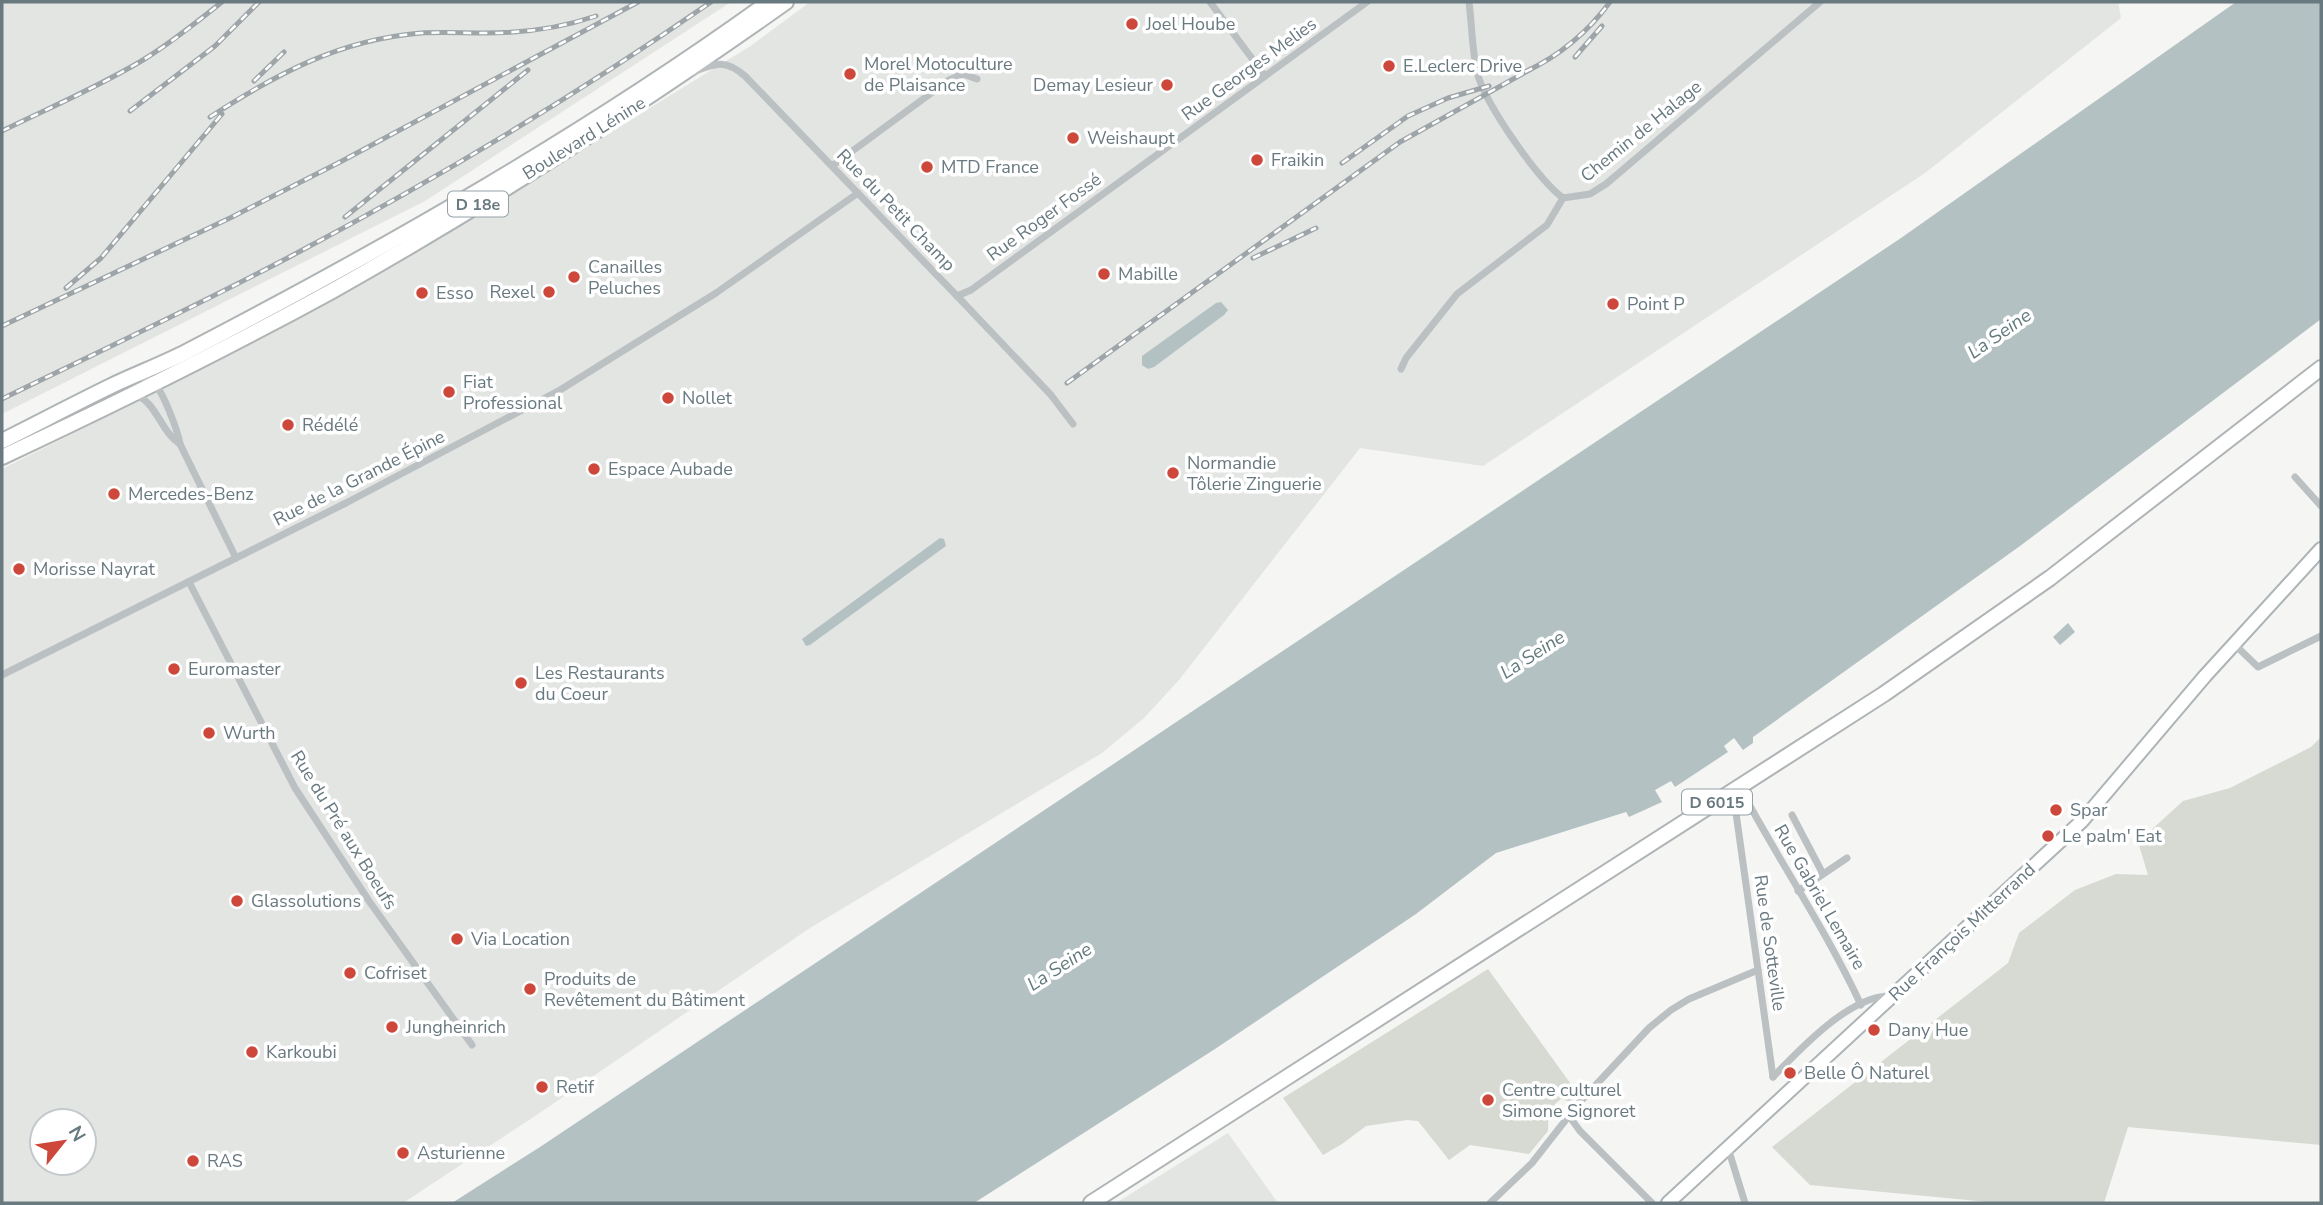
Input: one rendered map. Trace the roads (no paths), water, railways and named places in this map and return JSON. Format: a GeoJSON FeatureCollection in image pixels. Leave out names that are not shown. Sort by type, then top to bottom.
{"type":"FeatureCollection","features":[{"type":"Feature","properties":{"kind":"main road","name":"Boulevard Lénine"},"geometry":{"type":"LineString","coordinates":[[147,385],[301,291],[508,174],[659,78],[769,2]]}},
{"type":"Feature","properties":{"kind":"main road","name":"Boulevard Lénine"},"geometry":{"type":"LineString","coordinates":[[2,457],[355,277],[598,131],[786,2]]}},
{"type":"Feature","properties":{"kind":"main road","name":"D 6015"},"geometry":{"type":"LineString","coordinates":[[1091,1203],[1884,694],[2095,545],[2321,368]]}},
{"type":"Feature","properties":{"kind":"main road","name":"Boulevard Lénine"},"geometry":{"type":"LineString","coordinates":[[2,441],[132,377],[147,385]]}},
{"type":"Feature","properties":{"kind":"street"},"geometry":{"type":"LineString","coordinates":[[1210,2],[1265,76]]}},
{"type":"Feature","properties":{"kind":"street","name":"Rue Georges Melies"},"geometry":{"type":"LineString","coordinates":[[1148,161],[1367,2]]}},
{"type":"Feature","properties":{"kind":"street"},"geometry":{"type":"LineString","coordinates":[[1401,369],[1406,358],[1457,294],[1547,225],[1563,198],[1548,185],[1488,101],[1478,73],[1469,2]]}},
{"type":"Feature","properties":{"kind":"street","name":"Chemin de Halage"},"geometry":{"type":"LineString","coordinates":[[1563,198],[1590,194],[1606,184],[1820,2]]}},
{"type":"Feature","properties":{"kind":"street","name":"Rue du Petit Champ"},"geometry":{"type":"LineString","coordinates":[[677,79],[721,63],[736,68],[1051,395],[1073,424]]}},
{"type":"Feature","properties":{"kind":"street"},"geometry":{"type":"LineString","coordinates":[[832,166],[949,80],[963,74],[977,79]]}},
{"type":"Feature","properties":{"kind":"street","name":"Rue Roger Fossé"},"geometry":{"type":"LineString","coordinates":[[957,296],[971,290],[1148,161]]}},
{"type":"Feature","properties":{"kind":"street","name":"Rue de la Grande Épine"},"geometry":{"type":"LineString","coordinates":[[2,675],[450,449],[578,380],[716,293],[858,193]]}},
{"type":"Feature","properties":{"kind":"street"},"geometry":{"type":"LineString","coordinates":[[147,385],[171,438],[180,444]]}},
{"type":"Feature","properties":{"kind":"street"},"geometry":{"type":"LineString","coordinates":[[147,385],[178,434],[180,444],[236,558]]}},
{"type":"Feature","properties":{"kind":"street"},"geometry":{"type":"LineString","coordinates":[[2295,477],[2321,506]]}},
{"type":"Feature","properties":{"kind":"street","name":"Rue François Mitterrand"},"geometry":{"type":"LineString","coordinates":[[1675,1201],[1728,1148],[2082,821],[2234,644],[2321,549]]}},
{"type":"Feature","properties":{"kind":"street","name":"Rue du Pré aux Boeufs"},"geometry":{"type":"LineString","coordinates":[[189,582],[295,788],[369,901],[472,1045]]}},
{"type":"Feature","properties":{"kind":"street"},"geometry":{"type":"LineString","coordinates":[[2234,644],[2258,667],[2321,636]]}},
{"type":"Feature","properties":{"kind":"street","name":"Rue Gabriel Lemaire"},"geometry":{"type":"LineString","coordinates":[[1736,813],[1744,804],[1750,806],[1839,957],[1861,1005]]}},
{"type":"Feature","properties":{"kind":"street","name":"Rue de Sotteville"},"geometry":{"type":"LineString","coordinates":[[1736,813],[1773,1077],[1825,1025],[1861,1005]]}},
{"type":"Feature","properties":{"kind":"street"},"geometry":{"type":"LineString","coordinates":[[1792,815],[1823,874]]}},
{"type":"Feature","properties":{"kind":"street"},"geometry":{"type":"LineString","coordinates":[[1798,891],[1847,858]]}},
{"type":"Feature","properties":{"kind":"street"},"geometry":{"type":"LineString","coordinates":[[1490,1203],[1532,1163],[1569,1116],[1649,1028],[1689,999],[1758,970]]}},
{"type":"Feature","properties":{"kind":"street"},"geometry":{"type":"LineString","coordinates":[[1861,1005],[1883,995],[1893,996]]}},
{"type":"Feature","properties":{"kind":"street"},"geometry":{"type":"LineString","coordinates":[[1569,1116],[1580,1132],[1652,1203]]}},
{"type":"Feature","properties":{"kind":"street"},"geometry":{"type":"LineString","coordinates":[[1728,1148],[1745,1203]]}},
{"type":"Feature","properties":{"kind":"water","name":"La Seine"},"geometry":{"type":"Polygon","coordinates":[[[2236,2],[2321,2],[2321,319],[2020,546],[1753,737],[1753,743],[1743,750],[1734,738],[1724,746],[1728,752],[1675,787],[1671,781],[1655,790],[1662,802],[1629,817],[1626,812],[1496,853],[1416,914],[1215,1049],[974,1203],[452,1203],[540,1147],[1901,238],[2236,2]]]}},
{"type":"Feature","properties":{"kind":"water"},"geometry":{"type":"Polygon","coordinates":[[[1221,302],[1228,310],[1224,315],[1154,367],[1148,369],[1142,365],[1142,356],[1221,302]]]}},
{"type":"Feature","properties":{"kind":"water"},"geometry":{"type":"Polygon","coordinates":[[[940,538],[944,539],[946,546],[806,646],[802,639],[940,538]]]}},
{"type":"Feature","properties":{"kind":"water"},"geometry":{"type":"Polygon","coordinates":[[[2068,623],[2075,632],[2060,645],[2053,637],[2068,623]]]}},
{"type":"Feature","properties":{"kind":"railway"},"geometry":{"type":"LineString","coordinates":[[2,131],[143,60],[222,2]]}},
{"type":"Feature","properties":{"kind":"railway"},"geometry":{"type":"LineString","coordinates":[[130,111],[215,46],[259,2]]}},
{"type":"Feature","properties":{"kind":"railway"},"geometry":{"type":"LineString","coordinates":[[2,326],[230,218],[342,161],[638,2]]}},
{"type":"Feature","properties":{"kind":"railway"},"geometry":{"type":"LineString","coordinates":[[2,399],[259,273],[402,196],[559,102],[711,2]]}},
{"type":"Feature","properties":{"kind":"railway"},"geometry":{"type":"LineString","coordinates":[[1525,72],[1550,59],[1572,42],[1610,2]]}},
{"type":"Feature","properties":{"kind":"railway"},"geometry":{"type":"LineString","coordinates":[[210,117],[285,73],[310,61],[363,43],[421,33],[528,31],[556,27],[596,16]]}},
{"type":"Feature","properties":{"kind":"railway"},"geometry":{"type":"LineString","coordinates":[[1575,57],[1602,26]]}},
{"type":"Feature","properties":{"kind":"railway"},"geometry":{"type":"LineString","coordinates":[[254,81],[284,52]]}},
{"type":"Feature","properties":{"kind":"railway"},"geometry":{"type":"LineString","coordinates":[[1067,383],[1400,142],[1531,69]]}},
{"type":"Feature","properties":{"kind":"railway"},"geometry":{"type":"LineString","coordinates":[[345,217],[528,70]]}},
{"type":"Feature","properties":{"kind":"railway"},"geometry":{"type":"LineString","coordinates":[[1342,163],[1408,116],[1448,98],[1489,86]]}},
{"type":"Feature","properties":{"kind":"railway"},"geometry":{"type":"LineString","coordinates":[[66,288],[101,258],[222,114]]}},
{"type":"Feature","properties":{"kind":"railway"},"geometry":{"type":"LineString","coordinates":[[1253,258],[1316,228]]}},
{"type":"Feature","properties":{"kind":"place","name":"Joel Hoube"},"geometry":{"type":"Point","coordinates":[1132,24]}},
{"type":"Feature","properties":{"kind":"place","name":"E.Leclerc Drive"},"geometry":{"type":"Point","coordinates":[1389,66]}},
{"type":"Feature","properties":{"kind":"place","name":"Morel Motoculture de Plaisance"},"geometry":{"type":"Point","coordinates":[850,74]}},
{"type":"Feature","properties":{"kind":"place","name":"Demay Lesieur"},"geometry":{"type":"Point","coordinates":[1167,85]}},
{"type":"Feature","properties":{"kind":"place","name":"Weishaupt"},"geometry":{"type":"Point","coordinates":[1073,138]}},
{"type":"Feature","properties":{"kind":"place","name":"Fraikin"},"geometry":{"type":"Point","coordinates":[1257,160]}},
{"type":"Feature","properties":{"kind":"place","name":"MTD France"},"geometry":{"type":"Point","coordinates":[927,167]}},
{"type":"Feature","properties":{"kind":"place","name":"Mabille"},"geometry":{"type":"Point","coordinates":[1104,274]}},
{"type":"Feature","properties":{"kind":"place","name":"Canailles Peluches"},"geometry":{"type":"Point","coordinates":[574,277]}},
{"type":"Feature","properties":{"kind":"place","name":"Rexel"},"geometry":{"type":"Point","coordinates":[549,292]}},
{"type":"Feature","properties":{"kind":"place","name":"Esso"},"geometry":{"type":"Point","coordinates":[422,293]}},
{"type":"Feature","properties":{"kind":"place","name":"Point P"},"geometry":{"type":"Point","coordinates":[1613,304]}},
{"type":"Feature","properties":{"kind":"place","name":"Fiat Professional"},"geometry":{"type":"Point","coordinates":[449,392]}},
{"type":"Feature","properties":{"kind":"place","name":"Nollet"},"geometry":{"type":"Point","coordinates":[668,398]}},
{"type":"Feature","properties":{"kind":"place","name":"Rédélé"},"geometry":{"type":"Point","coordinates":[288,425]}},
{"type":"Feature","properties":{"kind":"place","name":"Espace Aubade"},"geometry":{"type":"Point","coordinates":[594,469]}},
{"type":"Feature","properties":{"kind":"place","name":"Normandie Tôlerie Zinguerie"},"geometry":{"type":"Point","coordinates":[1173,473]}},
{"type":"Feature","properties":{"kind":"place","name":"Mercedes-Benz"},"geometry":{"type":"Point","coordinates":[114,494]}},
{"type":"Feature","properties":{"kind":"place","name":"Morisse Nayrat"},"geometry":{"type":"Point","coordinates":[19,569]}},
{"type":"Feature","properties":{"kind":"place","name":"Euromaster"},"geometry":{"type":"Point","coordinates":[174,669]}},
{"type":"Feature","properties":{"kind":"place","name":"Les Restaurants du Coeur"},"geometry":{"type":"Point","coordinates":[521,683]}},
{"type":"Feature","properties":{"kind":"place","name":"Wurth"},"geometry":{"type":"Point","coordinates":[209,733]}},
{"type":"Feature","properties":{"kind":"place","name":"Spar"},"geometry":{"type":"Point","coordinates":[2056,810]}},
{"type":"Feature","properties":{"kind":"place","name":"Le palm' Eat"},"geometry":{"type":"Point","coordinates":[2048,836]}},
{"type":"Feature","properties":{"kind":"place","name":"Glassolutions"},"geometry":{"type":"Point","coordinates":[237,901]}},
{"type":"Feature","properties":{"kind":"place","name":"Via Location"},"geometry":{"type":"Point","coordinates":[457,939]}},
{"type":"Feature","properties":{"kind":"place","name":"Cofriset"},"geometry":{"type":"Point","coordinates":[350,973]}},
{"type":"Feature","properties":{"kind":"place","name":"Produits de Revêtement du Bâtiment"},"geometry":{"type":"Point","coordinates":[530,989]}},
{"type":"Feature","properties":{"kind":"place","name":"Jungheinrich"},"geometry":{"type":"Point","coordinates":[392,1027]}},
{"type":"Feature","properties":{"kind":"place","name":"Dany Hue"},"geometry":{"type":"Point","coordinates":[1874,1030]}},
{"type":"Feature","properties":{"kind":"place","name":"Karkoubi"},"geometry":{"type":"Point","coordinates":[252,1052]}},
{"type":"Feature","properties":{"kind":"place","name":"Belle Ô Naturel"},"geometry":{"type":"Point","coordinates":[1790,1073]}},
{"type":"Feature","properties":{"kind":"place","name":"Retif"},"geometry":{"type":"Point","coordinates":[542,1087]}},
{"type":"Feature","properties":{"kind":"place","name":"Centre culturel Simone Signoret"},"geometry":{"type":"Point","coordinates":[1488,1100]}},
{"type":"Feature","properties":{"kind":"place","name":"Asturienne"},"geometry":{"type":"Point","coordinates":[403,1153]}},
{"type":"Feature","properties":{"kind":"place","name":"RAS"},"geometry":{"type":"Point","coordinates":[193,1161]}}]}
